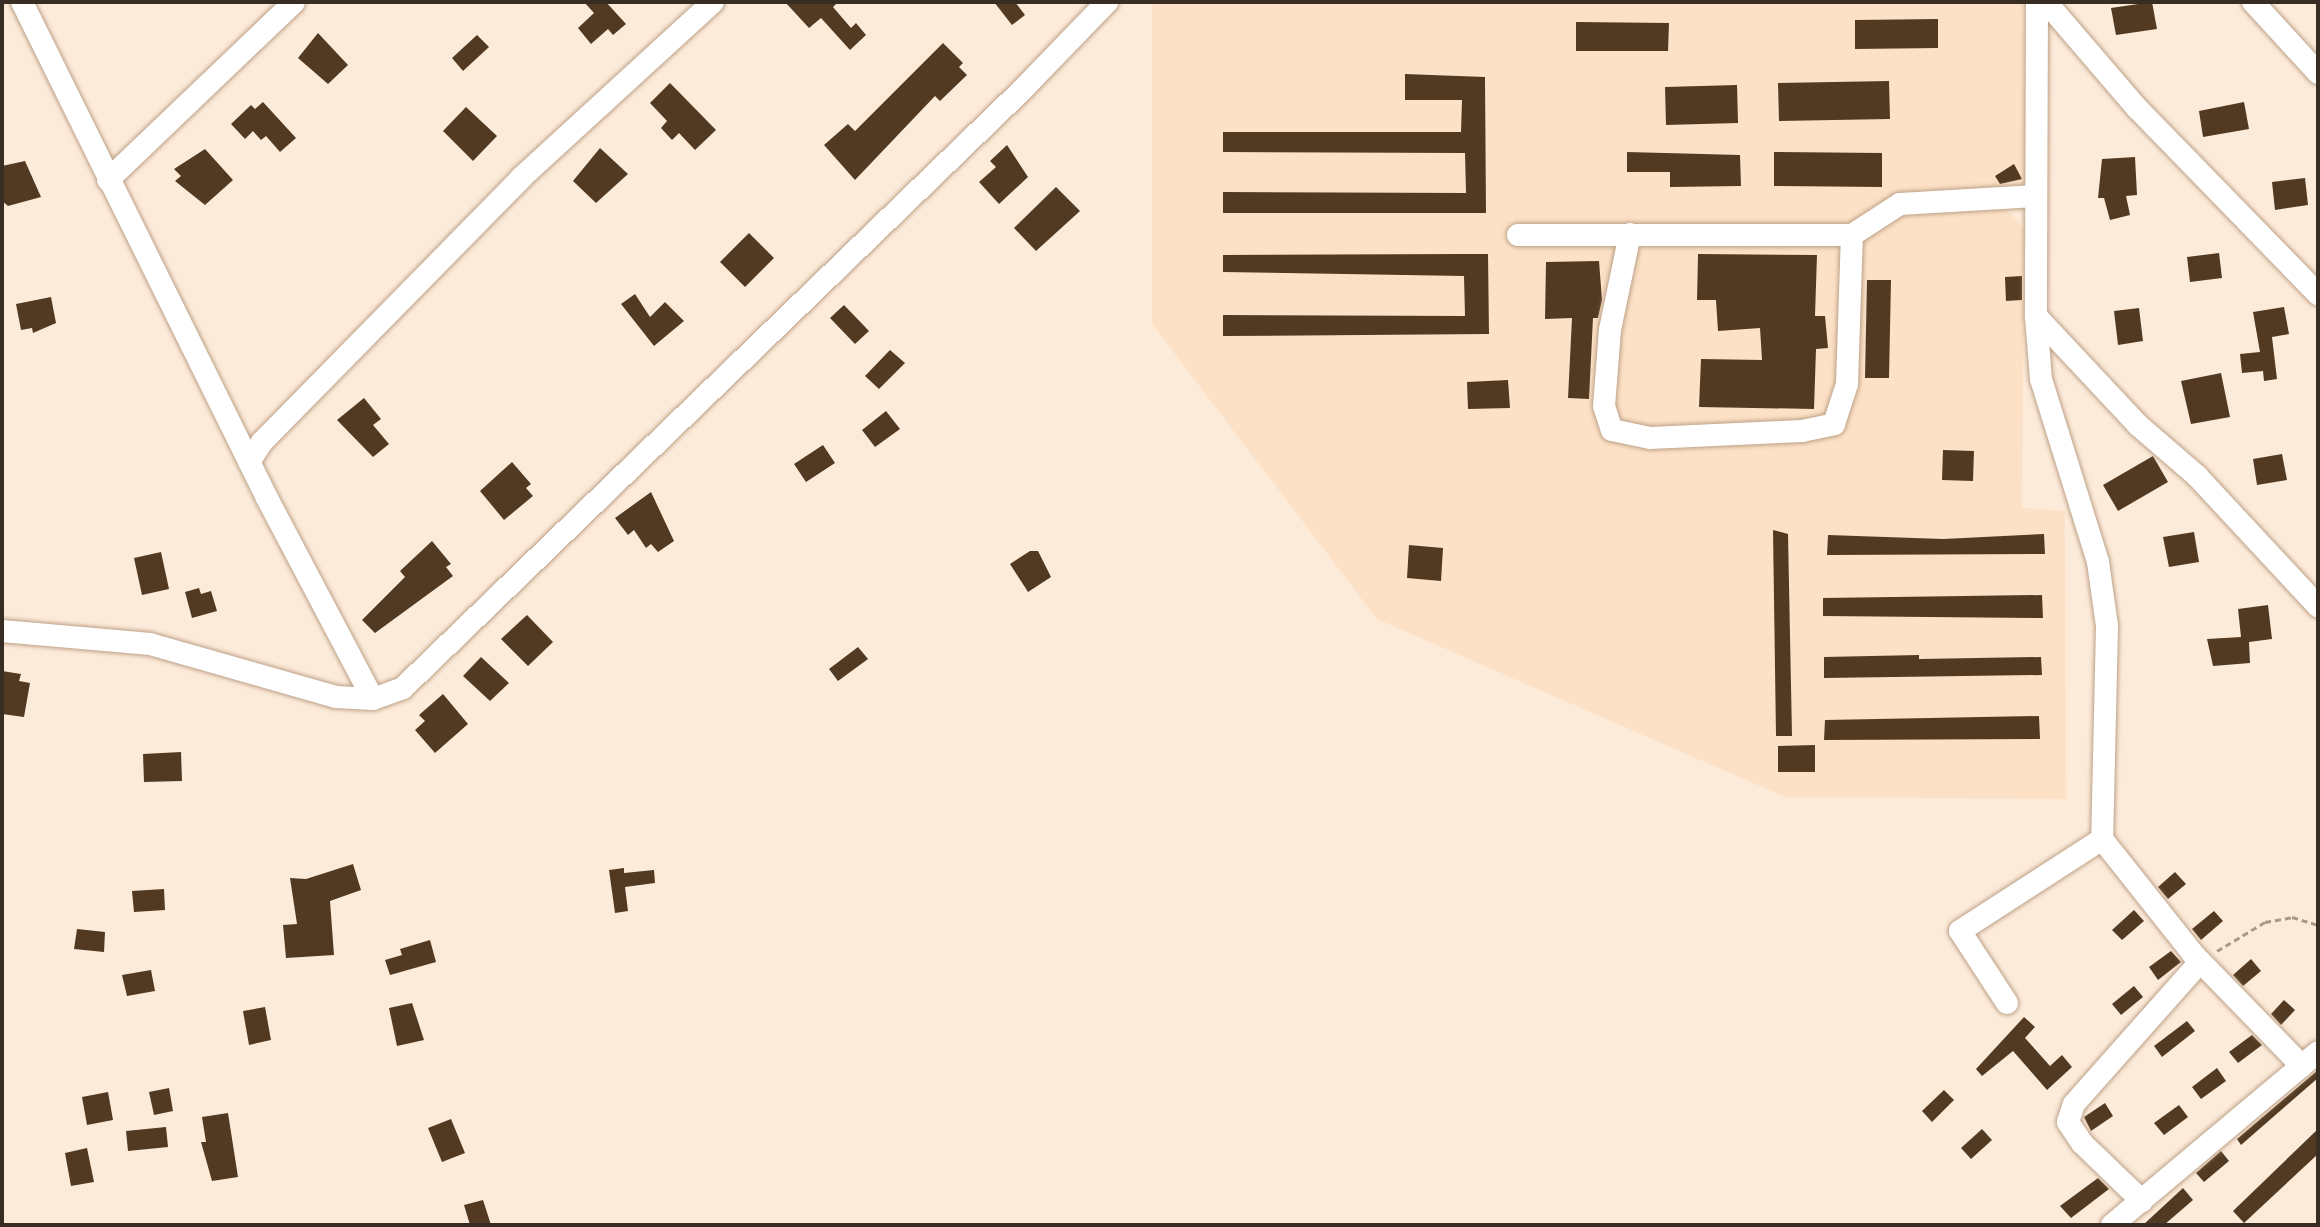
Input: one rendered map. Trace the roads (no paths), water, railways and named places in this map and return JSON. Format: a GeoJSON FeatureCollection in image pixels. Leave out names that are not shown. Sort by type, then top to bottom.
{"type":"FeatureCollection","features":[{"type":"Feature","properties":{"kind":"street"},"geometry":{"type":"LineString","coordinates":[[22,2],[249,462],[373,699]]}},
{"type":"Feature","properties":{"kind":"street"},"geometry":{"type":"LineString","coordinates":[[108,180],[294,2]]}},
{"type":"Feature","properties":{"kind":"street"},"geometry":{"type":"LineString","coordinates":[[249,462],[262,442],[521,178],[713,2]]}},
{"type":"Feature","properties":{"kind":"street"},"geometry":{"type":"LineString","coordinates":[[2,631],[150,644],[336,697],[373,699],[403,688],[1107,2]]}},
{"type":"Feature","properties":{"kind":"street"},"geometry":{"type":"LineString","coordinates":[[2037,2],[2036,316],[2041,379],[2098,562],[2103,594],[2108,705],[2102,839],[2200,962],[2310,1059],[2112,1225]]}},
{"type":"Feature","properties":{"kind":"street"},"geometry":{"type":"LineString","coordinates":[[2046,2],[2137,108],[2318,294]]}},
{"type":"Feature","properties":{"kind":"street"},"geometry":{"type":"LineString","coordinates":[[2253,2],[2318,73]]}},
{"type":"Feature","properties":{"kind":"street"},"geometry":{"type":"LineString","coordinates":[[1518,235],[1852,235],[1900,204],[2036,196]]}},
{"type":"Feature","properties":{"kind":"street"},"geometry":{"type":"LineString","coordinates":[[1630,234],[1610,330],[1604,406],[1612,430],[1650,438],[1802,431],[1834,424],[1847,384],[1852,235]]}},
{"type":"Feature","properties":{"kind":"street"},"geometry":{"type":"LineString","coordinates":[[2036,316],[2138,425],[2197,476],[2318,606]]}},
{"type":"Feature","properties":{"kind":"street"},"geometry":{"type":"LineString","coordinates":[[2007,1003],[1960,931],[2102,839]]}},
{"type":"Feature","properties":{"kind":"street"},"geometry":{"type":"LineString","coordinates":[[2142,1201],[2082,1143],[2068,1122],[2074,1104],[2200,962]]}}]}
